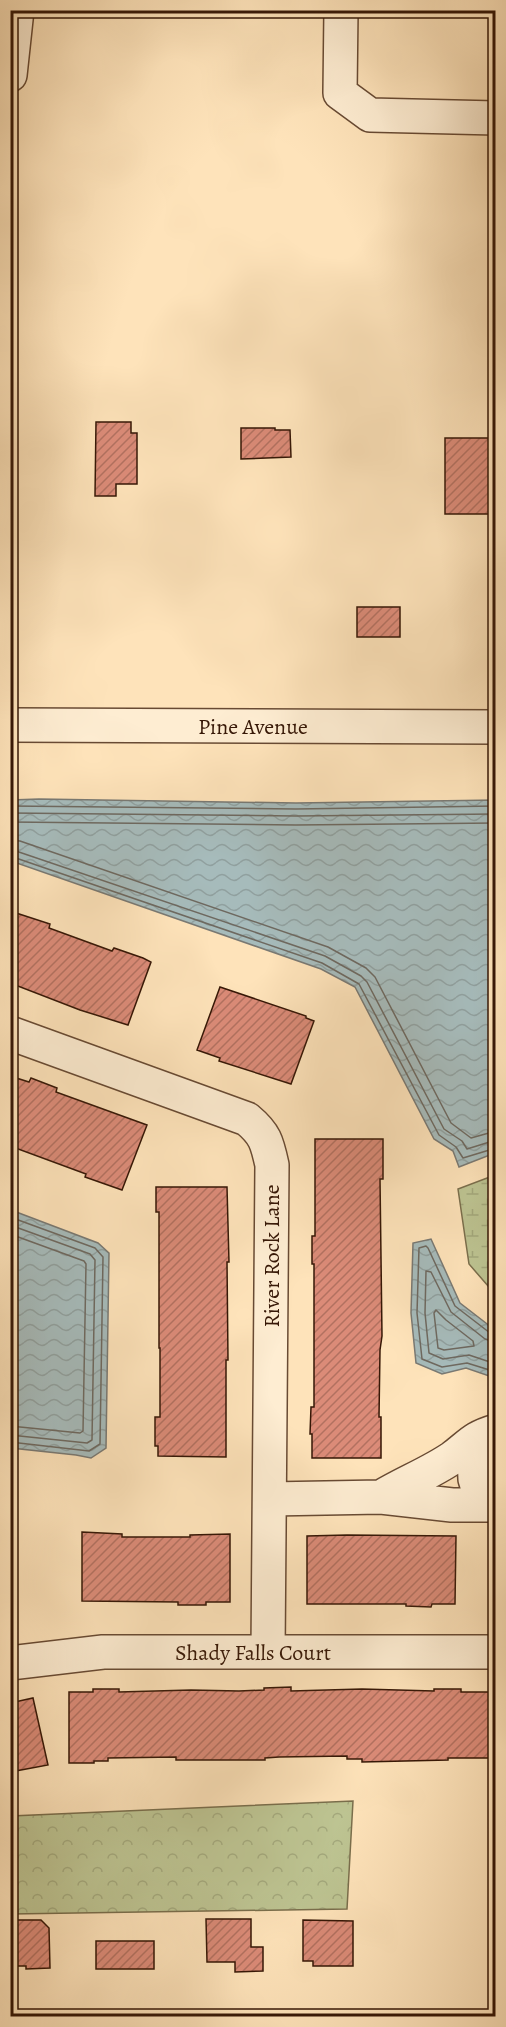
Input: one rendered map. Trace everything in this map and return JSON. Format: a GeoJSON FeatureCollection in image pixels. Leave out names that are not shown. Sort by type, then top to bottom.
{"type":"FeatureCollection","features":[{"type":"Feature","properties":{"kind":"street"},"geometry":{"type":"LineString","coordinates":[[10,75],[17,10]]}},
{"type":"Feature","properties":{"kind":"street"},"geometry":{"type":"LineString","coordinates":[[341,10],[340,93],[370,115],[495,118]]}},
{"type":"Feature","properties":{"kind":"street","name":"Pine Avenue"},"geometry":{"type":"LineString","coordinates":[[10,725],[495,727]]}},
{"type":"Feature","properties":{"kind":"street","name":"River Rock Lane"},"geometry":{"type":"LineString","coordinates":[[10,1033],[247,1119],[261,1131],[268,1144],[272,1165],[268,1652]]}},
{"type":"Feature","properties":{"kind":"street"},"geometry":{"type":"LineString","coordinates":[[270,1499],[381,1497],[452,1505],[489,1505],[475,1479],[474,1456],[467,1444],[481,1435],[495,1431]]}},
{"type":"Feature","properties":{"kind":"street"},"geometry":{"type":"LineString","coordinates":[[381,1497],[474,1456]]}},
{"type":"Feature","properties":{"kind":"street","name":"Shady Falls Court"},"geometry":{"type":"LineString","coordinates":[[10,1664],[103,1652],[495,1652]]}},
{"type":"Feature","properties":{"kind":"green space"},"geometry":{"type":"Polygon","coordinates":[[[496,1175],[495,1294],[469,1264],[458,1189],[496,1175]]]}},
{"type":"Feature","properties":{"kind":"green space"},"geometry":{"type":"Polygon","coordinates":[[[353,1801],[347,1909],[11,1914],[11,1816],[353,1801]]]}},
{"type":"Feature","properties":{"kind":"water"},"geometry":{"type":"Polygon","coordinates":[[[11,800],[296,803],[495,800],[495,1153],[459,1167],[453,1151],[434,1139],[355,987],[321,969],[11,861],[11,800]]]}},
{"type":"Feature","properties":{"kind":"water"},"geometry":{"type":"Polygon","coordinates":[[[11,1210],[98,1243],[109,1253],[106,1448],[91,1458],[11,1448],[11,1210]]]}},
{"type":"Feature","properties":{"kind":"water"},"geometry":{"type":"Polygon","coordinates":[[[431,1239],[460,1303],[495,1330],[495,1378],[466,1368],[442,1374],[416,1363],[411,1313],[413,1243],[431,1239]]]}},
{"type":"Feature","properties":{"kind":"building"},"geometry":{"type":"Polygon","coordinates":[[[96,422],[131,422],[131,433],[137,433],[137,484],[116,484],[116,496],[95,496],[96,422]]]}},
{"type":"Feature","properties":{"kind":"building"},"geometry":{"type":"Polygon","coordinates":[[[241,428],[290,430],[291,457],[241,459],[241,428]]]}},
{"type":"Feature","properties":{"kind":"building"},"geometry":{"type":"Polygon","coordinates":[[[445,438],[495,438],[495,514],[445,514],[445,438]]]}},
{"type":"Feature","properties":{"kind":"building"},"geometry":{"type":"Polygon","coordinates":[[[357,607],[400,607],[400,637],[357,637],[357,607]]]}},
{"type":"Feature","properties":{"kind":"building"},"geometry":{"type":"Polygon","coordinates":[[[10,911],[50,924],[49,928],[112,951],[114,948],[151,962],[128,1025],[80,1010],[10,983],[10,911]]]}},
{"type":"Feature","properties":{"kind":"building"},"geometry":{"type":"Polygon","coordinates":[[[220,987],[306,1016],[314,1021],[291,1084],[219,1061],[220,1058],[197,1050],[220,987]]]}},
{"type":"Feature","properties":{"kind":"building"},"geometry":{"type":"Polygon","coordinates":[[[10,1076],[29,1082],[31,1078],[57,1088],[56,1092],[147,1125],[122,1190],[10,1146],[10,1076]]]}},
{"type":"Feature","properties":{"kind":"building"},"geometry":{"type":"Polygon","coordinates":[[[315,1139],[383,1139],[383,1179],[380,1179],[382,1336],[379,1417],[381,1417],[381,1458],[312,1458],[312,1434],[310,1434],[311,1407],[314,1407],[312,1236],[315,1236],[315,1139]]]}},
{"type":"Feature","properties":{"kind":"building"},"geometry":{"type":"Polygon","coordinates":[[[156,1187],[227,1187],[229,1262],[227,1262],[226,1457],[158,1456],[158,1446],[155,1446],[155,1417],[160,1417],[159,1212],[156,1212],[156,1187]]]}},
{"type":"Feature","properties":{"kind":"building"},"geometry":{"type":"Polygon","coordinates":[[[82,1532],[122,1534],[122,1537],[190,1537],[190,1535],[230,1534],[230,1602],[178,1605],[178,1602],[82,1601],[82,1532]]]}},
{"type":"Feature","properties":{"kind":"building"},"geometry":{"type":"Polygon","coordinates":[[[307,1536],[456,1536],[455,1604],[432,1604],[431,1607],[406,1606],[406,1604],[307,1604],[307,1536]]]}},
{"type":"Feature","properties":{"kind":"building"},"geometry":{"type":"Polygon","coordinates":[[[291,1687],[291,1691],[461,1689],[461,1692],[495,1692],[495,1758],[362,1762],[362,1759],[347,1759],[347,1756],[279,1757],[265,1758],[265,1760],[176,1760],[176,1757],[108,1758],[108,1761],[94,1761],[94,1763],[69,1763],[69,1692],[93,1692],[93,1689],[119,1689],[119,1692],[239,1691],[291,1687]]]}},
{"type":"Feature","properties":{"kind":"building"},"geometry":{"type":"Polygon","coordinates":[[[33,1698],[48,1765],[10,1772],[10,1703],[33,1698]]]}},
{"type":"Feature","properties":{"kind":"building"},"geometry":{"type":"Polygon","coordinates":[[[206,1919],[251,1919],[251,1947],[263,1947],[263,1971],[235,1972],[235,1962],[207,1962],[206,1919]]]}},
{"type":"Feature","properties":{"kind":"building"},"geometry":{"type":"Polygon","coordinates":[[[17,1920],[41,1920],[49,1928],[50,1968],[26,1969],[26,1966],[10,1966],[10,1932],[17,1932],[17,1920]]]}},
{"type":"Feature","properties":{"kind":"building"},"geometry":{"type":"Polygon","coordinates":[[[303,1920],[353,1921],[353,1966],[313,1966],[313,1961],[303,1961],[303,1920]]]}},
{"type":"Feature","properties":{"kind":"building"},"geometry":{"type":"Polygon","coordinates":[[[96,1941],[154,1941],[154,1969],[96,1969],[96,1941]]]}}]}
